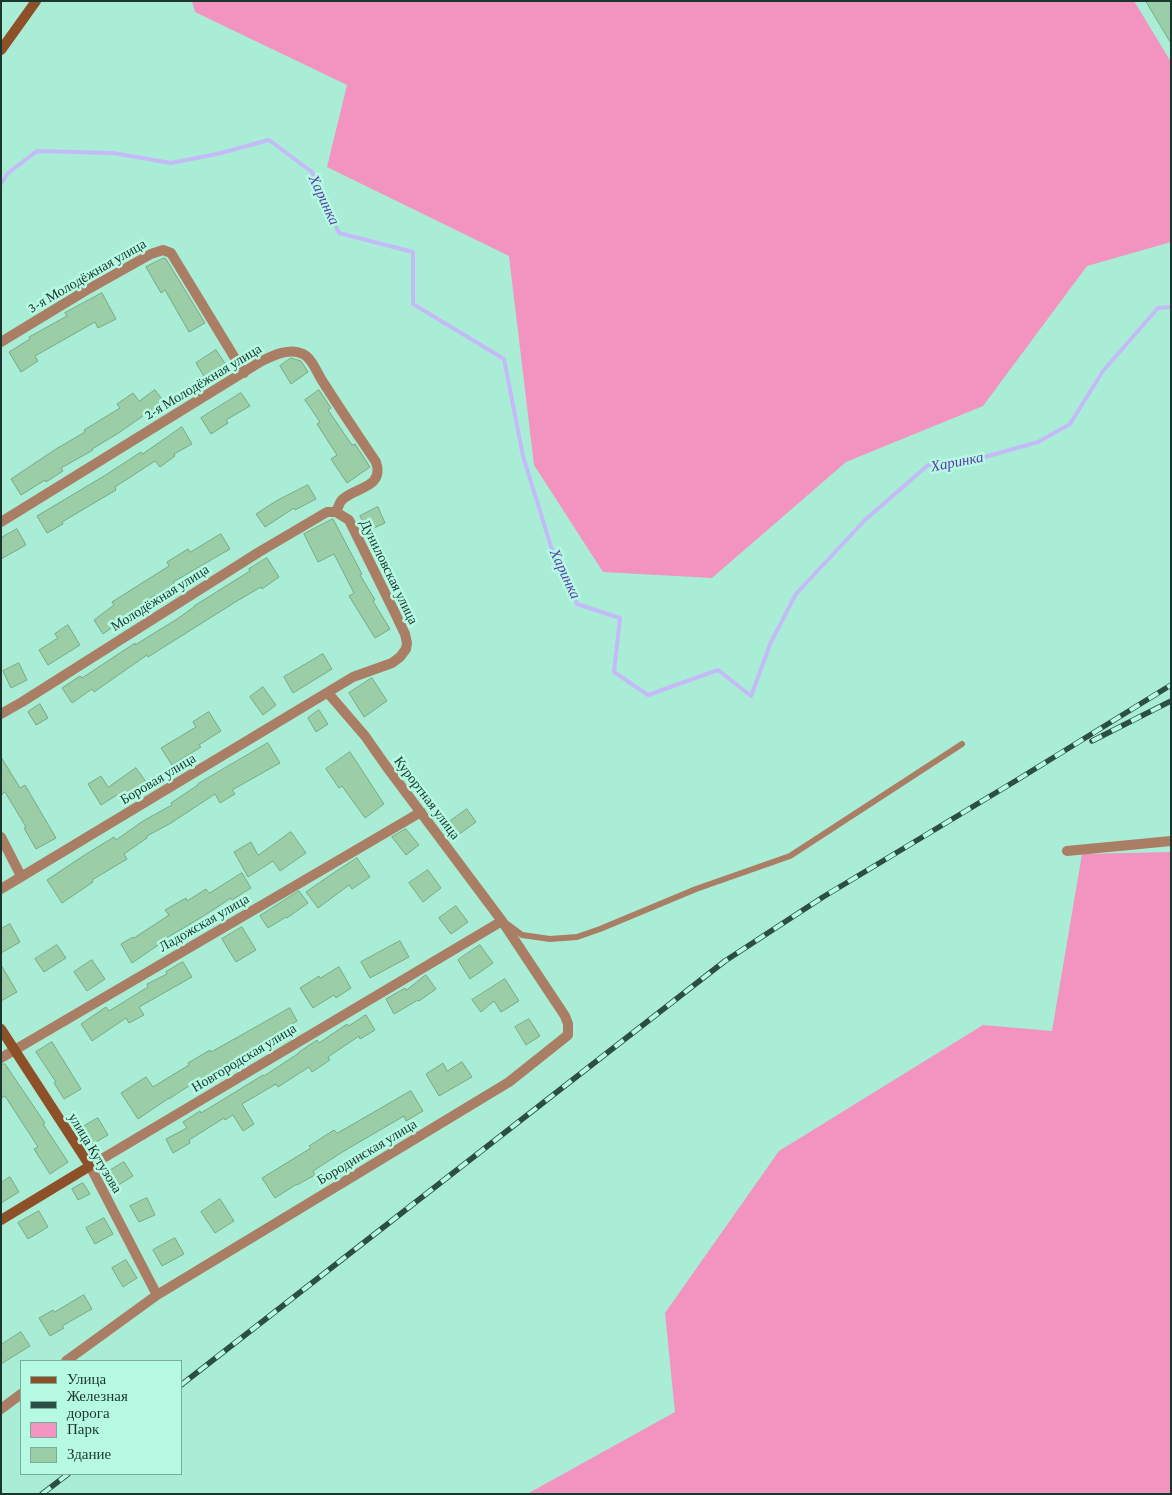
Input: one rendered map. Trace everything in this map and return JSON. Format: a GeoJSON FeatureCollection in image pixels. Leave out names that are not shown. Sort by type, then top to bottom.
{"type":"FeatureCollection","features":[{"type":"Feature","properties":{"kind":"street"},"geometry":{"type":"LineString","coordinates":[[1,50],[36,1]]}},
{"type":"Feature","properties":{"kind":"street","name":"3-я Молодёжная улица"},"geometry":{"type":"LineString","coordinates":[[1,342],[85,291],[151,254],[163,250],[172,253],[244,373]]}},
{"type":"Feature","properties":{"kind":"street","name":"2-я Молодёжная улица"},"geometry":{"type":"LineString","coordinates":[[1,522],[272,356],[294,351],[305,354],[312,362],[321,379],[376,462],[376,477],[374,481],[365,488],[345,497],[336,512]]}},
{"type":"Feature","properties":{"kind":"street","name":"Молодёжная улица"},"geometry":{"type":"LineString","coordinates":[[1,714],[259,552],[327,512],[336,512]]}},
{"type":"Feature","properties":{"kind":"street","name":"Дуниловская улица"},"geometry":{"type":"LineString","coordinates":[[328,693],[353,678],[392,663],[400,657],[406,649],[407,643],[405,634],[349,520],[336,512]]}},
{"type":"Feature","properties":{"kind":"street","name":"Курортная улица"},"geometry":{"type":"LineString","coordinates":[[328,693],[365,736],[502,921]]}},
{"type":"Feature","properties":{"kind":"street","name":"Боровая улица"},"geometry":{"type":"LineString","coordinates":[[1,889],[328,693]]}},
{"type":"Feature","properties":{"kind":"street","name":"Ладожская улица"},"geometry":{"type":"LineString","coordinates":[[1,1058],[420,812]]}},
{"type":"Feature","properties":{"kind":"street"},"geometry":{"type":"LineString","coordinates":[[1,837],[21,876]]}},
{"type":"Feature","properties":{"kind":"street"},"geometry":{"type":"LineString","coordinates":[[1067,851],[1171,841]]}},
{"type":"Feature","properties":{"kind":"street","name":"Новгородская улица"},"geometry":{"type":"LineString","coordinates":[[1,1220],[502,921]]}},
{"type":"Feature","properties":{"kind":"street","name":"Бородинская улица"},"geometry":{"type":"LineString","coordinates":[[67,1360],[157,1295],[509,1082],[568,1035],[568,1024],[565,1016],[502,921]]}},
{"type":"Feature","properties":{"kind":"street","name":"улица Кутузова"},"geometry":{"type":"LineString","coordinates":[[1,1029],[90,1166],[157,1295]]}},
{"type":"Feature","properties":{"kind":"street"},"geometry":{"type":"LineString","coordinates":[[1,1408],[20,1395]]}},
{"type":"Feature","properties":{"kind":"lane"},"geometry":{"type":"LineString","coordinates":[[502,921],[522,935],[550,939],[577,937],[696,889],[790,856],[962,744]]}},
{"type":"Feature","properties":{"kind":"green space"},"geometry":{"type":"Polygon","coordinates":[[[192,1],[1134,1],[1171,62],[1171,242],[1087,266],[983,406],[846,462],[712,578],[603,572],[534,465],[509,256],[327,167],[347,85],[195,12],[192,1]]]}},
{"type":"Feature","properties":{"kind":"green space"},"geometry":{"type":"Polygon","coordinates":[[[1171,852],[1171,1494],[527,1494],[675,1412],[665,1313],[779,1151],[983,1025],[1052,1031],[1082,854],[1171,852]]]}},
{"type":"Feature","properties":{"kind":"building"},"geometry":{"type":"Polygon","coordinates":[[[1146,1],[1171,1],[1171,43],[1146,1]]]}},
{"type":"Feature","properties":{"kind":"building"},"geometry":{"type":"Polygon","coordinates":[[[164,258],[205,323],[189,332],[165,290],[161,293],[146,267],[164,258]]]}},
{"type":"Feature","properties":{"kind":"building"},"geometry":{"type":"Polygon","coordinates":[[[102,293],[116,319],[98,328],[95,322],[35,356],[38,361],[21,372],[9,352],[30,339],[29,337],[67,316],[65,313],[102,293]]]}},
{"type":"Feature","properties":{"kind":"building"},"geometry":{"type":"Polygon","coordinates":[[[216,350],[226,365],[205,378],[196,363],[216,350]]]}},
{"type":"Feature","properties":{"kind":"building"},"geometry":{"type":"Polygon","coordinates":[[[291,358],[301,361],[308,372],[291,384],[280,366],[291,358]]]}},
{"type":"Feature","properties":{"kind":"building"},"geometry":{"type":"Polygon","coordinates":[[[155,390],[165,403],[151,413],[150,411],[93,450],[61,468],[63,471],[46,482],[45,480],[21,495],[11,479],[120,408],[117,404],[133,393],[139,401],[155,390]]]}},
{"type":"Feature","properties":{"kind":"building"},"geometry":{"type":"Polygon","coordinates":[[[319,390],[331,408],[328,410],[352,445],[355,444],[370,467],[347,483],[331,459],[337,455],[317,424],[320,422],[305,400],[319,390]]]}},
{"type":"Feature","properties":{"kind":"building"},"geometry":{"type":"Polygon","coordinates":[[[241,393],[250,406],[226,420],[228,423],[211,434],[201,418],[241,393]]]}},
{"type":"Feature","properties":{"kind":"building"},"geometry":{"type":"Polygon","coordinates":[[[182,427],[192,444],[174,454],[175,456],[160,467],[155,461],[115,487],[116,490],[47,533],[37,516],[141,452],[142,454],[182,427]]]}},
{"type":"Feature","properties":{"kind":"building"},"geometry":{"type":"Polygon","coordinates":[[[308,485],[316,499],[295,510],[294,508],[265,527],[256,514],[276,501],[308,485]]]}},
{"type":"Feature","properties":{"kind":"building"},"geometry":{"type":"Polygon","coordinates":[[[378,507],[385,523],[367,531],[360,516],[378,507]]]}},
{"type":"Feature","properties":{"kind":"building"},"geometry":{"type":"Polygon","coordinates":[[[333,519],[362,574],[360,575],[375,600],[373,601],[390,629],[375,638],[349,596],[354,593],[334,554],[318,562],[304,534],[333,519]]]}},
{"type":"Feature","properties":{"kind":"building"},"geometry":{"type":"Polygon","coordinates":[[[17,529],[26,545],[1,559],[1,538],[17,529]]]}},
{"type":"Feature","properties":{"kind":"building"},"geometry":{"type":"Polygon","coordinates":[[[221,534],[230,549],[173,582],[175,585],[156,597],[155,595],[103,634],[94,620],[114,605],[112,602],[169,566],[167,562],[188,549],[190,552],[221,534]]]}},
{"type":"Feature","properties":{"kind":"building"},"geometry":{"type":"Polygon","coordinates":[[[267,558],[279,577],[148,657],[147,655],[94,692],[92,689],[72,703],[62,688],[80,676],[82,678],[135,643],[135,645],[177,619],[267,558]]]}},
{"type":"Feature","properties":{"kind":"building"},"geometry":{"type":"Polygon","coordinates":[[[68,625],[80,645],[48,665],[39,650],[58,638],[55,634],[68,625]]]}},
{"type":"Feature","properties":{"kind":"building"},"geometry":{"type":"Polygon","coordinates":[[[323,654],[332,669],[293,693],[284,677],[323,654]]]}},
{"type":"Feature","properties":{"kind":"building"},"geometry":{"type":"Polygon","coordinates":[[[19,663],[27,680],[11,688],[3,671],[19,663]]]}},
{"type":"Feature","properties":{"kind":"building"},"geometry":{"type":"Polygon","coordinates":[[[372,678],[387,701],[364,717],[349,693],[372,678]]]}},
{"type":"Feature","properties":{"kind":"building"},"geometry":{"type":"Polygon","coordinates":[[[263,687],[276,705],[263,715],[250,697],[263,687]]]}},
{"type":"Feature","properties":{"kind":"building"},"geometry":{"type":"Polygon","coordinates":[[[40,704],[48,718],[36,725],[28,712],[40,704]]]}},
{"type":"Feature","properties":{"kind":"building"},"geometry":{"type":"Polygon","coordinates":[[[319,710],[328,724],[316,732],[308,718],[319,710]]]}},
{"type":"Feature","properties":{"kind":"building"},"geometry":{"type":"Polygon","coordinates":[[[209,712],[221,731],[199,745],[201,747],[172,765],[161,748],[196,727],[193,722],[209,712]]]}},
{"type":"Feature","properties":{"kind":"building"},"geometry":{"type":"Polygon","coordinates":[[[268,743],[280,763],[232,790],[235,794],[220,803],[215,794],[171,823],[147,836],[147,838],[124,854],[127,859],[92,880],[93,882],[62,903],[47,880],[114,837],[116,840],[143,821],[172,805],[171,803],[198,784],[268,743]]]}},
{"type":"Feature","properties":{"kind":"building"},"geometry":{"type":"Polygon","coordinates":[[[350,752],[384,804],[365,818],[342,786],[339,788],[326,769],[350,752]]]}},
{"type":"Feature","properties":{"kind":"building"},"geometry":{"type":"Polygon","coordinates":[[[1,757],[20,788],[25,785],[56,838],[36,849],[24,828],[26,827],[5,792],[1,795],[1,757]]]}},
{"type":"Feature","properties":{"kind":"building"},"geometry":{"type":"Polygon","coordinates":[[[136,768],[147,783],[121,801],[117,795],[101,805],[88,784],[101,776],[108,787],[136,768]]]}},
{"type":"Feature","properties":{"kind":"building"},"geometry":{"type":"Polygon","coordinates":[[[467,809],[476,822],[458,835],[449,822],[467,809]]]}},
{"type":"Feature","properties":{"kind":"building"},"geometry":{"type":"Polygon","coordinates":[[[406,829],[419,845],[406,855],[392,837],[406,829]]]}},
{"type":"Feature","properties":{"kind":"building"},"geometry":{"type":"Polygon","coordinates":[[[291,832],[306,853],[280,871],[273,861],[248,877],[234,852],[251,842],[258,855],[291,832]]]}},
{"type":"Feature","properties":{"kind":"building"},"geometry":{"type":"Polygon","coordinates":[[[357,858],[370,877],[352,889],[349,885],[318,908],[306,892],[357,858]]]}},
{"type":"Feature","properties":{"kind":"building"},"geometry":{"type":"Polygon","coordinates":[[[428,870],[441,888],[423,902],[409,883],[428,870]]]}},
{"type":"Feature","properties":{"kind":"building"},"geometry":{"type":"Polygon","coordinates":[[[242,873],[251,888],[232,900],[231,898],[163,940],[132,963],[121,944],[134,938],[169,915],[165,910],[186,898],[187,901],[206,889],[209,893],[242,873]]]}},
{"type":"Feature","properties":{"kind":"building"},"geometry":{"type":"Polygon","coordinates":[[[299,891],[308,903],[287,918],[268,928],[260,916],[299,891]]]}},
{"type":"Feature","properties":{"kind":"building"},"geometry":{"type":"Polygon","coordinates":[[[456,906],[468,922],[451,934],[439,918],[456,906]]]}},
{"type":"Feature","properties":{"kind":"building"},"geometry":{"type":"Polygon","coordinates":[[[10,924],[20,942],[1,953],[1,929],[10,924]]]}},
{"type":"Feature","properties":{"kind":"building"},"geometry":{"type":"Polygon","coordinates":[[[242,927],[256,950],[236,962],[222,939],[242,927]]]}},
{"type":"Feature","properties":{"kind":"building"},"geometry":{"type":"Polygon","coordinates":[[[400,941],[409,957],[370,978],[361,962],[400,941]]]}},
{"type":"Feature","properties":{"kind":"building"},"geometry":{"type":"Polygon","coordinates":[[[57,945],[66,958],[44,972],[35,959],[57,945]]]}},
{"type":"Feature","properties":{"kind":"building"},"geometry":{"type":"Polygon","coordinates":[[[480,945],[493,963],[470,979],[458,960],[480,945]]]}},
{"type":"Feature","properties":{"kind":"building"},"geometry":{"type":"Polygon","coordinates":[[[92,960],[105,979],[87,991],[74,972],[92,960]]]}},
{"type":"Feature","properties":{"kind":"building"},"geometry":{"type":"Polygon","coordinates":[[[183,962],[192,977],[139,1007],[144,1015],[129,1023],[126,1018],[92,1041],[81,1024],[106,1007],[109,1011],[148,987],[147,984],[167,974],[166,972],[183,962]]]}},
{"type":"Feature","properties":{"kind":"building"},"geometry":{"type":"Polygon","coordinates":[[[1,965],[17,992],[1,1001],[1,965]]]}},
{"type":"Feature","properties":{"kind":"building"},"geometry":{"type":"Polygon","coordinates":[[[339,967],[351,988],[336,998],[334,995],[313,1008],[300,988],[319,976],[320,978],[339,967]]]}},
{"type":"Feature","properties":{"kind":"building"},"geometry":{"type":"Polygon","coordinates":[[[426,975],[436,989],[419,1001],[394,1014],[386,999],[405,988],[406,990],[426,975]]]}},
{"type":"Feature","properties":{"kind":"building"},"geometry":{"type":"Polygon","coordinates":[[[505,979],[519,1001],[501,1012],[494,1001],[481,1012],[472,1000],[505,979]]]}},
{"type":"Feature","properties":{"kind":"building"},"geometry":{"type":"Polygon","coordinates":[[[290,1008],[297,1021],[169,1098],[138,1119],[121,1093],[146,1077],[153,1087],[210,1050],[211,1052],[290,1008]]]}},
{"type":"Feature","properties":{"kind":"building"},"geometry":{"type":"Polygon","coordinates":[[[366,1015],[375,1030],[360,1039],[359,1036],[328,1057],[330,1060],[312,1072],[309,1067],[278,1087],[276,1084],[242,1104],[254,1124],[243,1131],[233,1115],[225,1120],[224,1118],[189,1140],[190,1143],[173,1153],[166,1139],[187,1128],[183,1122],[264,1076],[317,1040],[319,1043],[347,1024],[348,1026],[366,1015]]]}},
{"type":"Feature","properties":{"kind":"building"},"geometry":{"type":"Polygon","coordinates":[[[529,1019],[540,1036],[526,1045],[515,1027],[529,1019]]]}},
{"type":"Feature","properties":{"kind":"building"},"geometry":{"type":"Polygon","coordinates":[[[52,1042],[81,1089],[64,1099],[54,1083],[56,1082],[36,1052],[52,1042]]]}},
{"type":"Feature","properties":{"kind":"building"},"geometry":{"type":"Polygon","coordinates":[[[462,1062],[472,1077],[439,1096],[426,1074],[443,1063],[447,1071],[462,1062]]]}},
{"type":"Feature","properties":{"kind":"building"},"geometry":{"type":"Polygon","coordinates":[[[5,1064],[45,1123],[43,1124],[68,1162],[50,1174],[34,1149],[38,1147],[5,1096],[1,1098],[1,1065],[5,1064]]]}},
{"type":"Feature","properties":{"kind":"building"},"geometry":{"type":"Polygon","coordinates":[[[411,1091],[423,1111],[406,1121],[404,1116],[344,1151],[313,1171],[315,1175],[275,1198],[262,1178],[311,1148],[309,1146],[334,1130],[337,1133],[411,1091]]]}},
{"type":"Feature","properties":{"kind":"building"},"geometry":{"type":"Polygon","coordinates":[[[98,1118],[108,1135],[91,1145],[81,1128],[98,1118]]]}},
{"type":"Feature","properties":{"kind":"building"},"geometry":{"type":"Polygon","coordinates":[[[124,1162],[133,1176],[117,1186],[109,1171],[124,1162]]]}},
{"type":"Feature","properties":{"kind":"building"},"geometry":{"type":"Polygon","coordinates":[[[10,1177],[19,1192],[1,1203],[1,1183],[10,1177]]]}},
{"type":"Feature","properties":{"kind":"building"},"geometry":{"type":"Polygon","coordinates":[[[83,1183],[90,1194],[78,1200],[72,1189],[83,1183]]]}},
{"type":"Feature","properties":{"kind":"building"},"geometry":{"type":"Polygon","coordinates":[[[147,1198],[155,1215],[139,1222],[130,1206],[147,1198]]]}},
{"type":"Feature","properties":{"kind":"building"},"geometry":{"type":"Polygon","coordinates":[[[220,1199],[234,1221],[215,1233],[201,1212],[220,1199]]]}},
{"type":"Feature","properties":{"kind":"building"},"geometry":{"type":"Polygon","coordinates":[[[39,1211],[48,1227],[28,1239],[18,1223],[39,1211]]]}},
{"type":"Feature","properties":{"kind":"building"},"geometry":{"type":"Polygon","coordinates":[[[104,1218],[113,1234],[95,1244],[86,1228],[104,1218]]]}},
{"type":"Feature","properties":{"kind":"building"},"geometry":{"type":"Polygon","coordinates":[[[175,1238],[184,1254],[162,1266],[153,1250],[175,1238]]]}},
{"type":"Feature","properties":{"kind":"building"},"geometry":{"type":"Polygon","coordinates":[[[126,1260],[137,1278],[123,1287],[112,1268],[126,1260]]]}},
{"type":"Feature","properties":{"kind":"building"},"geometry":{"type":"Polygon","coordinates":[[[84,1295],[92,1309],[62,1326],[64,1328],[50,1336],[39,1318],[84,1295]]]}},
{"type":"Feature","properties":{"kind":"building"},"geometry":{"type":"Polygon","coordinates":[[[21,1332],[30,1346],[1,1364],[1,1345],[21,1332]]]}},
{"type":"Feature","properties":{"kind":"waterway","name":"Харинка"},"geometry":{"type":"LineString","coordinates":[[1,184],[8,173],[37,151],[113,153],[171,163],[217,154],[269,140],[312,172],[339,233],[413,252],[413,304],[504,359],[523,456],[553,553],[577,604],[620,618],[614,672],[648,695],[718,670],[751,696],[771,642],[796,594],[865,520],[928,465],[981,458],[1038,442],[1070,424],[1103,371],[1158,308],[1171,307]]}},
{"type":"Feature","properties":{"kind":"railway"},"geometry":{"type":"LineString","coordinates":[[182,1384],[725,961],[823,897],[1171,685]]}},
{"type":"Feature","properties":{"kind":"railway"},"geometry":{"type":"LineString","coordinates":[[1092,741],[1171,701]]}},
{"type":"Feature","properties":{"kind":"railway"},"geometry":{"type":"LineString","coordinates":[[42,1494],[67,1475]]}}]}
